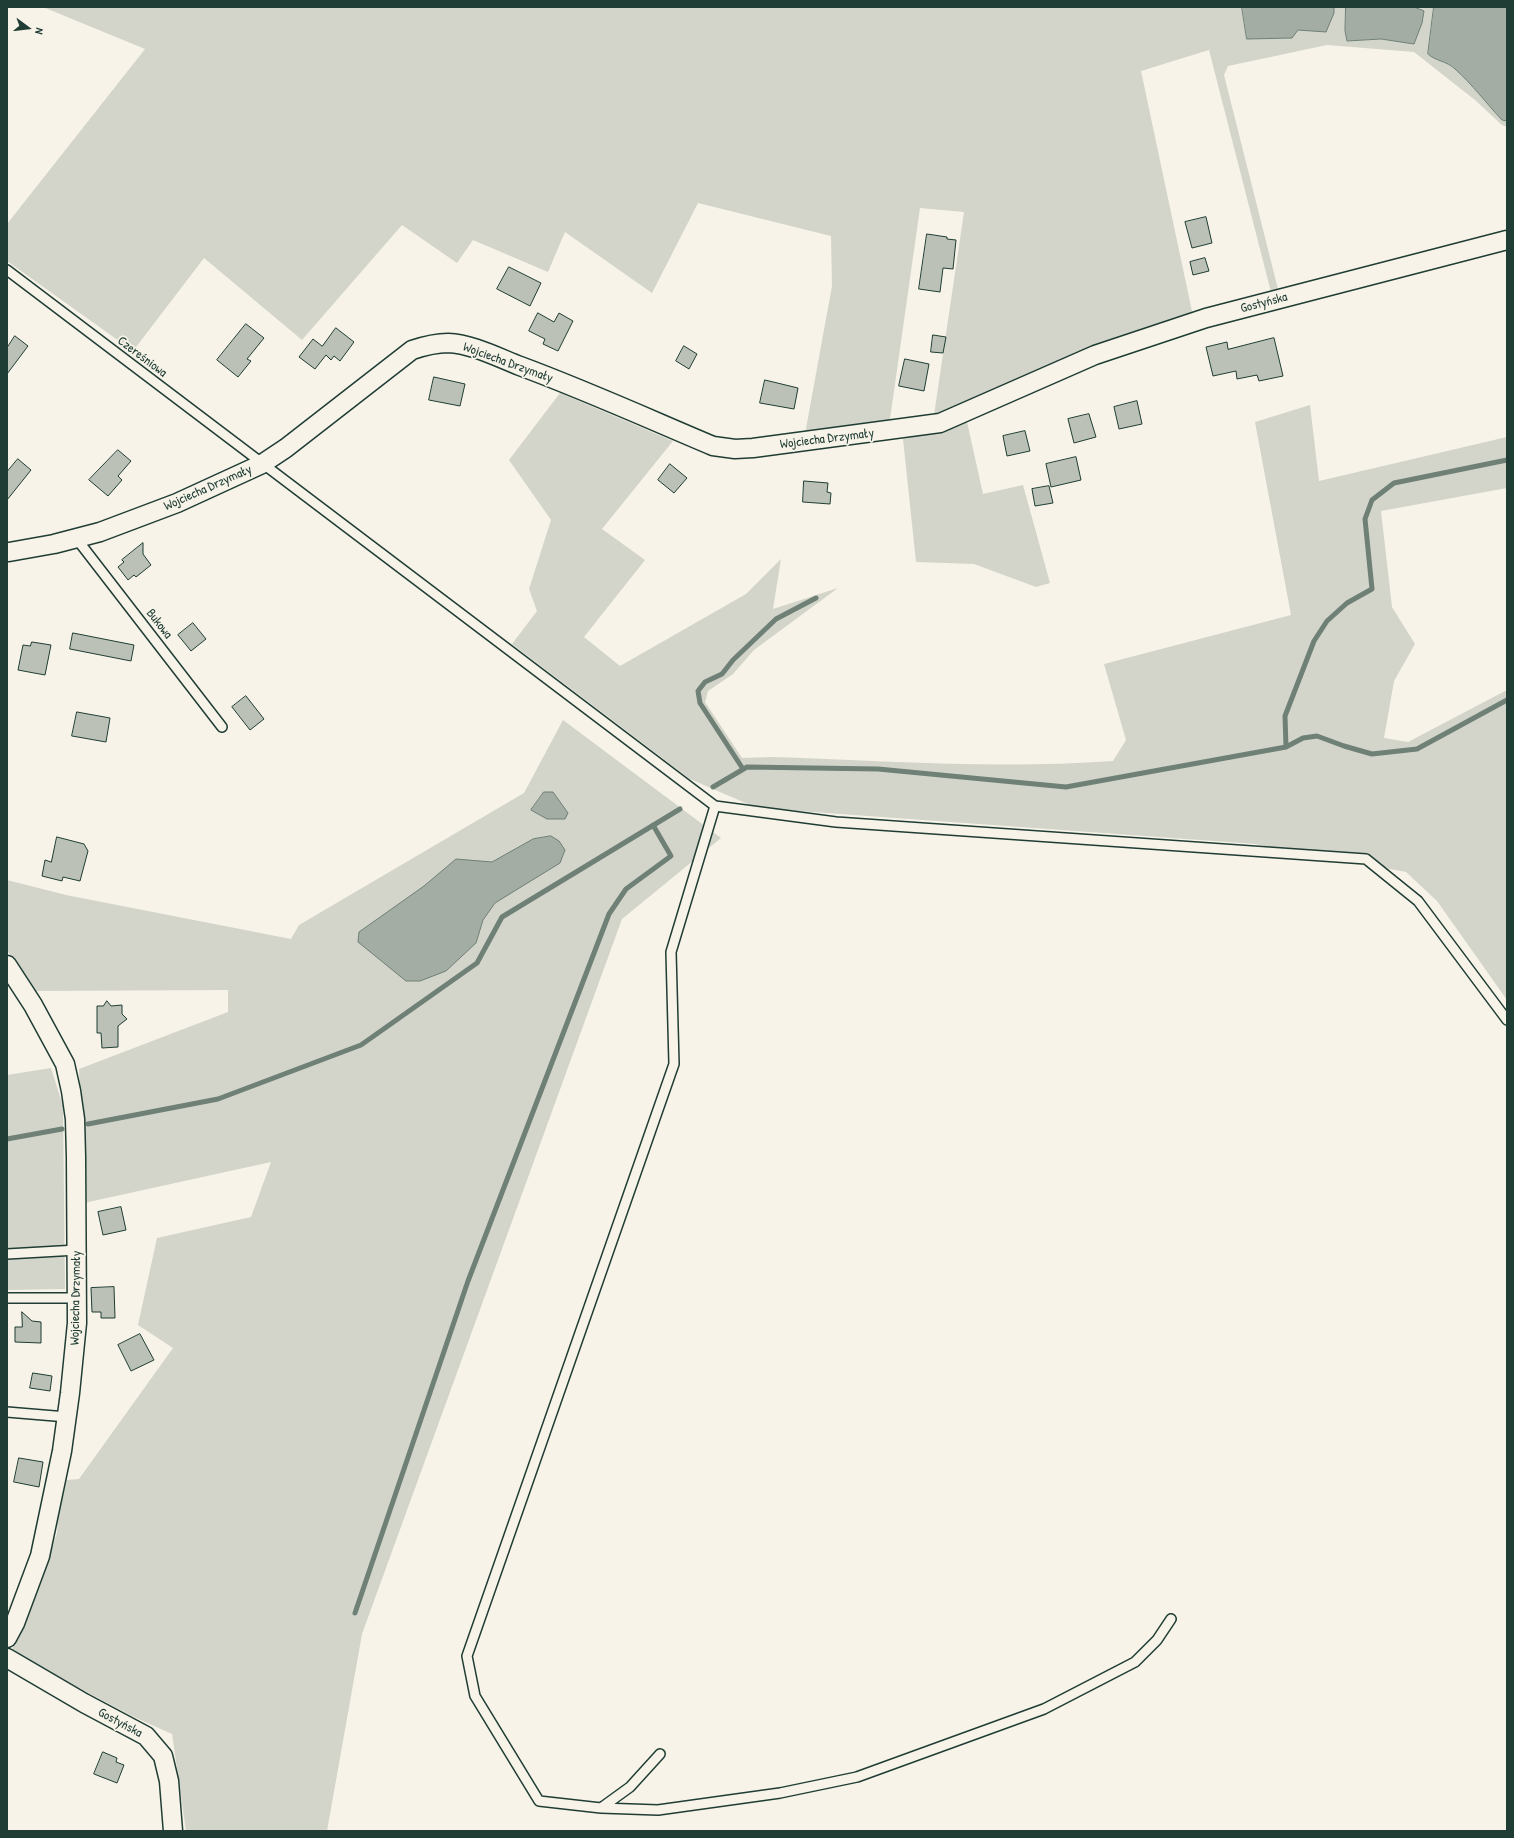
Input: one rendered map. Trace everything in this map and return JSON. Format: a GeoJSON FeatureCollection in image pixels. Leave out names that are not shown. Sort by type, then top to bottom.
{"type":"FeatureCollection","features":[{"type":"Feature","properties":{"kind":"street","name":"Gostyńska"},"geometry":{"type":"LineString","coordinates":[[1027,384],[1095,355],[1206,318],[1507,240]]}},
{"type":"Feature","properties":{"kind":"street","name":"Wojciecha Drzymały"},"geometry":{"type":"LineString","coordinates":[[8,556],[100,532],[177,503],[262,464],[412,350],[431,344],[448,343],[467,346],[550,377],[713,446],[735,449],[800,442],[940,423],[1027,384]]}},
{"type":"Feature","properties":{"kind":"street","name":"Wojciecha Drzymały"},"geometry":{"type":"LineString","coordinates":[[7,965],[32,1005],[65,1064],[75,1119],[77,1250],[77,1323],[67,1417],[51,1506],[40,1556],[15,1623],[7,1638]]}},
{"type":"Feature","properties":{"kind":"street","name":"Gostyńska"},"geometry":{"type":"LineString","coordinates":[[7,1658],[84,1704],[146,1736],[163,1756],[169,1781],[173,1831]]}},
{"type":"Feature","properties":{"kind":"lane","name":"Czereśniowa"},"geometry":{"type":"LineString","coordinates":[[7,270],[715,806]]}},
{"type":"Feature","properties":{"kind":"lane","name":"Bukowa"},"geometry":{"type":"LineString","coordinates":[[76,538],[222,726]]}},
{"type":"Feature","properties":{"kind":"lane"},"geometry":{"type":"LineString","coordinates":[[1171,1619],[1157,1640],[1135,1662],[1044,1710],[857,1777],[780,1793],[658,1810],[601,1808],[539,1801],[475,1696],[467,1656],[674,1064],[671,952],[715,806],[836,822],[1366,859],[1418,901],[1507,1020]]}},
{"type":"Feature","properties":{"kind":"lane"},"geometry":{"type":"LineString","coordinates":[[7,1254],[77,1250]]}},
{"type":"Feature","properties":{"kind":"lane"},"geometry":{"type":"LineString","coordinates":[[7,1298],[77,1298]]}},
{"type":"Feature","properties":{"kind":"lane"},"geometry":{"type":"LineString","coordinates":[[7,1412],[67,1417]]}},
{"type":"Feature","properties":{"kind":"lane"},"geometry":{"type":"LineString","coordinates":[[601,1808],[630,1787],[660,1754]]}},
{"type":"Feature","properties":{"kind":"shaded area"},"geometry":{"type":"Polygon","coordinates":[[[43,7],[1242,7],[1247,39],[1298,30],[1312,30],[1334,13],[1334,7],[1346,7],[1345,31],[1347,41],[1381,39],[1414,44],[1424,11],[1414,7],[1434,7],[1428,54],[1449,64],[1455,69],[1502,120],[1507,121],[1507,127],[1502,125],[1475,100],[1414,52],[1327,45],[1228,66],[1224,75],[1278,289],[1271,292],[1209,50],[1141,71],[1193,316],[1076,352],[984,396],[934,415],[964,212],[920,208],[890,419],[883,426],[805,434],[832,286],[831,236],[698,203],[652,293],[565,232],[548,272],[473,240],[457,263],[402,225],[302,340],[204,258],[133,351],[7,261],[7,224],[145,49],[43,7]]]}},
{"type":"Feature","properties":{"kind":"shaded area"},"geometry":{"type":"Polygon","coordinates":[[[1242,7],[1334,7],[1334,13],[1326,32],[1298,30],[1292,38],[1247,39],[1242,7]]]}},
{"type":"Feature","properties":{"kind":"shaded area"},"geometry":{"type":"Polygon","coordinates":[[[1346,7],[1414,7],[1424,11],[1422,23],[1414,44],[1381,39],[1347,41],[1345,31],[1346,7]]]}},
{"type":"Feature","properties":{"kind":"shaded area"},"geometry":{"type":"Polygon","coordinates":[[[1434,7],[1507,7],[1507,121],[1502,120],[1452,66],[1428,54],[1434,7]]]}},
{"type":"Feature","properties":{"kind":"shaded area"},"geometry":{"type":"Polygon","coordinates":[[[560,393],[673,441],[602,529],[645,560],[584,637],[620,666],[746,594],[781,559],[773,609],[838,588],[754,650],[733,674],[708,691],[705,702],[742,758],[773,757],[986,764],[1113,761],[1126,740],[1104,664],[1291,615],[1255,422],[1310,405],[1319,481],[1507,437],[1507,488],[1381,511],[1392,607],[1415,644],[1394,681],[1384,738],[1408,742],[1507,690],[1507,1000],[1437,901],[1406,872],[1255,844],[757,808],[690,779],[512,644],[537,611],[529,589],[551,520],[509,460],[560,393]]]}},
{"type":"Feature","properties":{"kind":"shaded area"},"geometry":{"type":"Polygon","coordinates":[[[967,422],[983,494],[1023,485],[1050,583],[1036,587],[974,564],[916,562],[903,439],[935,433],[967,422]]]}},
{"type":"Feature","properties":{"kind":"shaded area"},"geometry":{"type":"Polygon","coordinates":[[[563,720],[721,838],[622,919],[362,1634],[327,1831],[186,1831],[172,1734],[134,1717],[11,1652],[35,1597],[57,1533],[58,1517],[67,1480],[79,1479],[173,1348],[138,1325],[157,1238],[251,1217],[271,1162],[84,1203],[79,1069],[228,1012],[228,990],[34,991],[7,950],[7,880],[66,895],[291,939],[299,925],[524,793],[563,720]]]}},
{"type":"Feature","properties":{"kind":"shaded area"},"geometry":{"type":"Polygon","coordinates":[[[544,792],[553,792],[568,813],[565,819],[547,819],[531,810],[544,792]]]}},
{"type":"Feature","properties":{"kind":"shaded area"},"geometry":{"type":"Polygon","coordinates":[[[551,836],[559,841],[565,850],[560,863],[495,903],[483,920],[476,943],[446,971],[420,981],[406,981],[358,942],[359,932],[424,886],[456,859],[492,862],[533,839],[551,836]]]}},
{"type":"Feature","properties":{"kind":"shaded area"},"geometry":{"type":"Polygon","coordinates":[[[51,1068],[63,1106],[65,1289],[7,1290],[7,1075],[51,1068]]]}},
{"type":"Feature","properties":{"kind":"building"},"geometry":{"type":"Polygon","coordinates":[[[1206,217],[1212,243],[1192,248],[1185,222],[1206,217]]]}},
{"type":"Feature","properties":{"kind":"building"},"geometry":{"type":"Polygon","coordinates":[[[927,234],[956,240],[953,269],[943,268],[940,292],[919,289],[927,234]]]}},
{"type":"Feature","properties":{"kind":"building"},"geometry":{"type":"Polygon","coordinates":[[[1205,258],[1209,271],[1193,275],[1190,262],[1205,258]]]}},
{"type":"Feature","properties":{"kind":"building"},"geometry":{"type":"Polygon","coordinates":[[[509,267],[541,283],[530,306],[497,289],[509,267]]]}},
{"type":"Feature","properties":{"kind":"building"},"geometry":{"type":"Polygon","coordinates":[[[538,313],[554,322],[559,313],[573,321],[558,351],[543,344],[545,339],[529,331],[538,313]]]}},
{"type":"Feature","properties":{"kind":"building"},"geometry":{"type":"Polygon","coordinates":[[[246,324],[264,338],[247,359],[251,361],[238,377],[217,360],[246,324]]]}},
{"type":"Feature","properties":{"kind":"building"},"geometry":{"type":"Polygon","coordinates":[[[336,328],[354,342],[340,361],[334,356],[331,360],[326,355],[315,369],[299,357],[313,339],[322,346],[336,328]]]}},
{"type":"Feature","properties":{"kind":"building"},"geometry":{"type":"Polygon","coordinates":[[[933,335],[946,337],[943,353],[931,352],[933,335]]]}},
{"type":"Feature","properties":{"kind":"building"},"geometry":{"type":"Polygon","coordinates":[[[15,336],[28,346],[7,374],[7,348],[15,336]]]}},
{"type":"Feature","properties":{"kind":"building"},"geometry":{"type":"Polygon","coordinates":[[[1274,338],[1283,376],[1259,381],[1257,375],[1237,379],[1236,371],[1213,376],[1206,347],[1227,342],[1228,349],[1274,338]]]}},
{"type":"Feature","properties":{"kind":"building"},"geometry":{"type":"Polygon","coordinates":[[[684,346],[697,354],[689,369],[676,361],[684,346]]]}},
{"type":"Feature","properties":{"kind":"building"},"geometry":{"type":"Polygon","coordinates":[[[905,359],[929,364],[924,391],[899,386],[905,359]]]}},
{"type":"Feature","properties":{"kind":"building"},"geometry":{"type":"Polygon","coordinates":[[[434,377],[465,384],[460,406],[429,400],[434,377]]]}},
{"type":"Feature","properties":{"kind":"building"},"geometry":{"type":"Polygon","coordinates":[[[765,380],[798,388],[794,409],[760,403],[765,380]]]}},
{"type":"Feature","properties":{"kind":"building"},"geometry":{"type":"Polygon","coordinates":[[[1137,401],[1142,424],[1119,429],[1114,407],[1137,401]]]}},
{"type":"Feature","properties":{"kind":"building"},"geometry":{"type":"Polygon","coordinates":[[[1089,414],[1096,437],[1074,443],[1068,419],[1089,414]]]}},
{"type":"Feature","properties":{"kind":"building"},"geometry":{"type":"Polygon","coordinates":[[[1025,431],[1030,451],[1007,456],[1003,436],[1025,431]]]}},
{"type":"Feature","properties":{"kind":"building"},"geometry":{"type":"Polygon","coordinates":[[[118,450],[131,461],[118,476],[122,480],[108,496],[89,480],[118,450]]]}},
{"type":"Feature","properties":{"kind":"building"},"geometry":{"type":"Polygon","coordinates":[[[1076,457],[1081,480],[1051,487],[1046,464],[1076,457]]]}},
{"type":"Feature","properties":{"kind":"building"},"geometry":{"type":"Polygon","coordinates":[[[18,459],[31,470],[7,500],[7,472],[18,459]]]}},
{"type":"Feature","properties":{"kind":"building"},"geometry":{"type":"Polygon","coordinates":[[[670,464],[687,478],[674,493],[658,480],[670,464]]]}},
{"type":"Feature","properties":{"kind":"building"},"geometry":{"type":"Polygon","coordinates":[[[804,481],[828,483],[827,492],[831,493],[830,504],[803,502],[804,481]]]}},
{"type":"Feature","properties":{"kind":"building"},"geometry":{"type":"Polygon","coordinates":[[[1049,486],[1053,503],[1035,506],[1032,489],[1049,486]]]}},
{"type":"Feature","properties":{"kind":"building"},"geometry":{"type":"Polygon","coordinates":[[[143,543],[143,554],[151,565],[136,577],[134,575],[128,580],[118,567],[124,562],[122,560],[143,543]]]}},
{"type":"Feature","properties":{"kind":"building"},"geometry":{"type":"Polygon","coordinates":[[[193,623],[206,639],[191,651],[178,635],[193,623]]]}},
{"type":"Feature","properties":{"kind":"building"},"geometry":{"type":"Polygon","coordinates":[[[73,633],[134,645],[131,661],[70,649],[73,633]]]}},
{"type":"Feature","properties":{"kind":"building"},"geometry":{"type":"Polygon","coordinates":[[[32,642],[51,645],[45,675],[18,670],[23,645],[30,646],[32,642]]]}},
{"type":"Feature","properties":{"kind":"building"},"geometry":{"type":"Polygon","coordinates":[[[246,696],[264,719],[250,730],[232,707],[246,696]]]}},
{"type":"Feature","properties":{"kind":"building"},"geometry":{"type":"Polygon","coordinates":[[[77,712],[110,718],[106,742],[72,736],[77,712]]]}},
{"type":"Feature","properties":{"kind":"building"},"geometry":{"type":"Polygon","coordinates":[[[57,837],[84,844],[88,851],[80,881],[63,877],[62,881],[42,876],[45,860],[51,862],[57,837]]]}},
{"type":"Feature","properties":{"kind":"building"},"geometry":{"type":"Polygon","coordinates":[[[107,1001],[111,1006],[122,1005],[122,1014],[127,1019],[118,1026],[118,1047],[102,1048],[101,1033],[97,1033],[97,1006],[103,1006],[107,1001]]]}},
{"type":"Feature","properties":{"kind":"building"},"geometry":{"type":"Polygon","coordinates":[[[121,1207],[126,1230],[103,1235],[98,1212],[121,1207]]]}},
{"type":"Feature","properties":{"kind":"building"},"geometry":{"type":"Polygon","coordinates":[[[114,1287],[115,1318],[101,1318],[101,1312],[92,1312],[91,1288],[114,1287]]]}},
{"type":"Feature","properties":{"kind":"building"},"geometry":{"type":"Polygon","coordinates":[[[22,1312],[32,1321],[41,1322],[41,1343],[15,1342],[15,1327],[22,1327],[22,1312]]]}},
{"type":"Feature","properties":{"kind":"building"},"geometry":{"type":"Polygon","coordinates":[[[140,1334],[154,1360],[131,1371],[118,1345],[140,1334]]]}},
{"type":"Feature","properties":{"kind":"building"},"geometry":{"type":"Polygon","coordinates":[[[33,1373],[52,1376],[50,1391],[30,1388],[33,1373]]]}},
{"type":"Feature","properties":{"kind":"building"},"geometry":{"type":"Polygon","coordinates":[[[19,1458],[43,1462],[39,1487],[14,1482],[19,1458]]]}},
{"type":"Feature","properties":{"kind":"building"},"geometry":{"type":"Polygon","coordinates":[[[103,1752],[117,1758],[116,1762],[124,1765],[117,1783],[94,1774],[103,1752]]]}},
{"type":"Feature","properties":{"kind":"waterway"},"geometry":{"type":"LineString","coordinates":[[713,787],[747,767],[878,769],[1066,787],[1286,747],[1285,716],[1314,641],[1327,621],[1347,603],[1372,589],[1365,519],[1372,500],[1394,483],[1507,460]]}},
{"type":"Feature","properties":{"kind":"waterway"},"geometry":{"type":"LineString","coordinates":[[743,769],[700,703],[698,691],[705,682],[722,674],[733,660],[776,619],[816,598]]}},
{"type":"Feature","properties":{"kind":"waterway"},"geometry":{"type":"LineString","coordinates":[[1286,747],[1303,738],[1317,736],[1372,754],[1417,749],[1507,700]]}},
{"type":"Feature","properties":{"kind":"waterway"},"geometry":{"type":"LineString","coordinates":[[88,1124],[218,1099],[361,1045],[477,963],[502,917],[680,809]]}},
{"type":"Feature","properties":{"kind":"waterway"},"geometry":{"type":"LineString","coordinates":[[355,1613],[468,1281],[609,914],[626,889],[671,856],[653,825]]}},
{"type":"Feature","properties":{"kind":"waterway"},"geometry":{"type":"LineString","coordinates":[[7,1139],[62,1129]]}}]}
